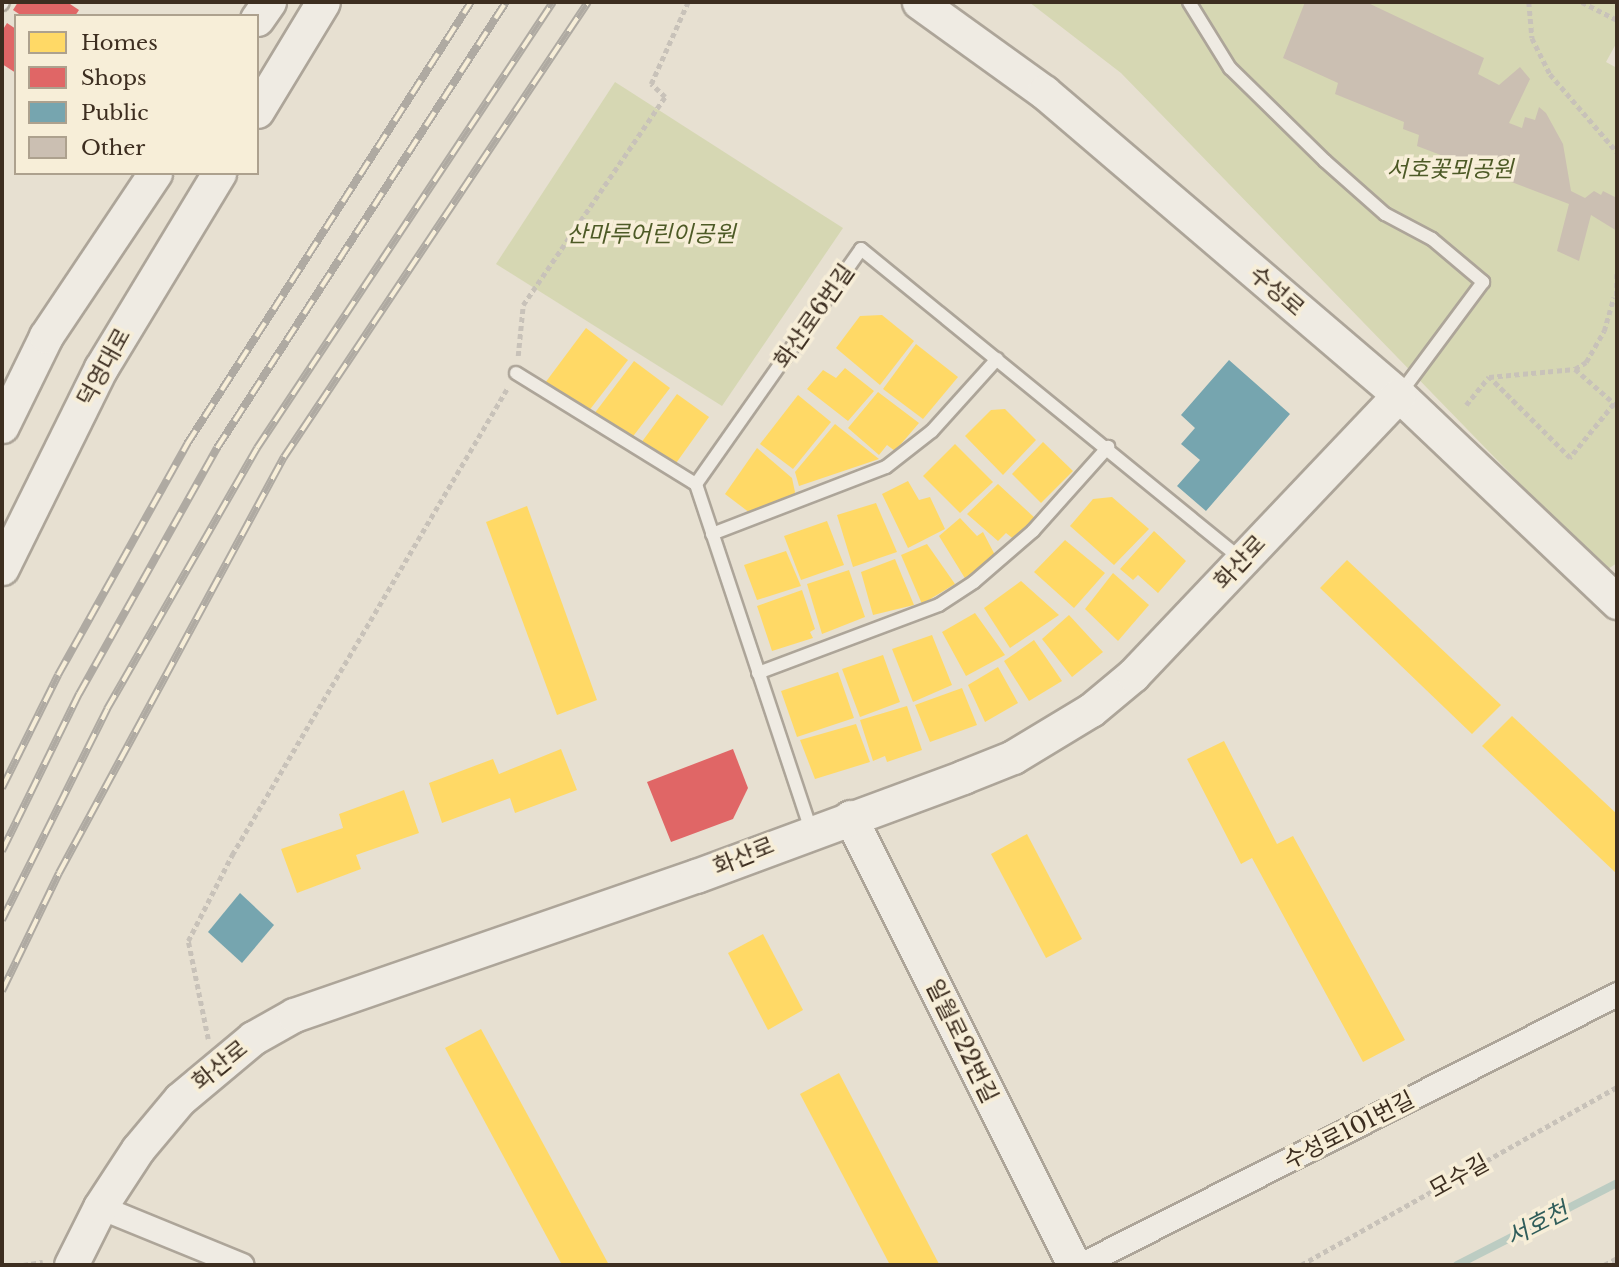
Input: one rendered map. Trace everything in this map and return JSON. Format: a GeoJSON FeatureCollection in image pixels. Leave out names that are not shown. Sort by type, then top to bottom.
{"type":"FeatureCollection","features":[{"type":"Feature","properties":{"kind":"street"},"geometry":{"type":"LineString","coordinates":[[259,108],[323,2]]}},
{"type":"Feature","properties":{"kind":"street","name":"수성로"},"geometry":{"type":"LineString","coordinates":[[919,2],[1044,92],[1399,395],[1617,602]]}},
{"type":"Feature","properties":{"kind":"street"},"geometry":{"type":"LineString","coordinates":[[2,426],[46,335],[154,175]]}},
{"type":"Feature","properties":{"kind":"street","name":"덕영대로"},"geometry":{"type":"LineString","coordinates":[[2,568],[101,368],[218,175]]}},
{"type":"Feature","properties":{"kind":"street","name":"화산로"},"geometry":{"type":"LineString","coordinates":[[71,1265],[100,1207],[138,1149],[214,1068],[294,1014],[696,876],[811,830],[1013,757],[1073,722],[1133,675],[1399,395]]}},
{"type":"Feature","properties":{"kind":"street","name":"일월로22번길"},"geometry":{"type":"LineString","coordinates":[[850,817],[1074,1265]]}},
{"type":"Feature","properties":{"kind":"street","name":"수성로101번길"},"geometry":{"type":"LineString","coordinates":[[1080,1265],[1617,994]]}},
{"type":"Feature","properties":{"kind":"street"},"geometry":{"type":"LineString","coordinates":[[100,1207],[242,1265]]}},
{"type":"Feature","properties":{"kind":"lane"},"geometry":{"type":"LineString","coordinates":[[1189,2],[1230,68],[1325,161],[1385,214],[1432,239],[1483,282],[1399,395]]}},
{"type":"Feature","properties":{"kind":"lane","name":"화산로6번길"},"geometry":{"type":"LineString","coordinates":[[696,484],[861,249],[1108,447],[1242,560]]}},
{"type":"Feature","properties":{"kind":"lane"},"geometry":{"type":"LineString","coordinates":[[712,534],[886,467],[932,430],[997,359]]}},
{"type":"Feature","properties":{"kind":"lane"},"geometry":{"type":"LineString","coordinates":[[516,373],[696,484],[811,830]]}},
{"type":"Feature","properties":{"kind":"lane"},"geometry":{"type":"LineString","coordinates":[[758,673],[939,605],[974,582],[1033,531],[1108,447]]}},
{"type":"Feature","properties":{"kind":"path"},"geometry":{"type":"LineString","coordinates":[[214,1068],[188,941],[232,855],[516,373],[523,305],[665,97],[652,84],[688,2]]}},
{"type":"Feature","properties":{"kind":"path"},"geometry":{"type":"LineString","coordinates":[[1529,2],[1532,38],[1550,74],[1617,152]]}},
{"type":"Feature","properties":{"kind":"path"},"geometry":{"type":"LineString","coordinates":[[1582,2],[1617,20]]}},
{"type":"Feature","properties":{"kind":"path"},"geometry":{"type":"LineString","coordinates":[[1466,405],[1489,377],[1575,369],[1586,362],[1604,331],[1616,298],[1617,274]]}},
{"type":"Feature","properties":{"kind":"path"},"geometry":{"type":"LineString","coordinates":[[1489,377],[1570,458],[1617,405],[1575,369]]}},
{"type":"Feature","properties":{"kind":"path","name":"모수길"},"geometry":{"type":"LineString","coordinates":[[1301,1265],[1617,1087]]}},
{"type":"Feature","properties":{"kind":"path"},"geometry":{"type":"LineString","coordinates":[[1604,1265],[1617,1258]]}},
{"type":"Feature","properties":{"kind":"green space","name":"서호꽃뫼공원"},"geometry":{"type":"Polygon","coordinates":[[[1029,2],[1617,2],[1617,42],[1606,62],[1617,68],[1617,563],[1605,571],[1121,73],[1029,2]]]}},
{"type":"Feature","properties":{"kind":"green space","name":"산마루어린이공원"},"geometry":{"type":"Polygon","coordinates":[[[615,82],[843,228],[722,406],[496,264],[615,82]]]}},
{"type":"Feature","properties":{"kind":"building: Homes"},"geometry":{"type":"Polygon","coordinates":[[[882,315],[914,341],[880,385],[836,348],[860,316],[882,315]]]}},
{"type":"Feature","properties":{"kind":"building: Homes"},"geometry":{"type":"Polygon","coordinates":[[[586,328],[628,360],[588,412],[545,383],[586,328]]]}},
{"type":"Feature","properties":{"kind":"building: Homes"},"geometry":{"type":"Polygon","coordinates":[[[916,344],[958,377],[923,419],[883,389],[916,344]]]}},
{"type":"Feature","properties":{"kind":"building: Homes"},"geometry":{"type":"Polygon","coordinates":[[[634,361],[670,388],[631,439],[594,414],[634,361]]]}},
{"type":"Feature","properties":{"kind":"building: Homes"},"geometry":{"type":"Polygon","coordinates":[[[845,368],[874,391],[848,421],[807,389],[823,370],[836,378],[845,368]]]}},
{"type":"Feature","properties":{"kind":"building: Homes"},"geometry":{"type":"Polygon","coordinates":[[[878,392],[919,423],[895,451],[887,445],[879,455],[848,428],[878,392]]]}},
{"type":"Feature","properties":{"kind":"building: Homes"},"geometry":{"type":"Polygon","coordinates":[[[677,394],[709,417],[674,466],[641,443],[677,394]]]}},
{"type":"Feature","properties":{"kind":"building: Homes"},"geometry":{"type":"Polygon","coordinates":[[[798,395],[831,422],[793,469],[760,444],[798,395]]]}},
{"type":"Feature","properties":{"kind":"building: Homes"},"geometry":{"type":"Polygon","coordinates":[[[1005,409],[1036,440],[1003,475],[965,436],[991,410],[1005,409]]]}},
{"type":"Feature","properties":{"kind":"building: Homes"},"geometry":{"type":"Polygon","coordinates":[[[835,424],[879,459],[799,486],[795,472],[835,424]]]}},
{"type":"Feature","properties":{"kind":"building: Homes"},"geometry":{"type":"Polygon","coordinates":[[[1043,442],[1073,471],[1041,503],[1012,474],[1043,442]]]}},
{"type":"Feature","properties":{"kind":"building: Homes"},"geometry":{"type":"Polygon","coordinates":[[[955,444],[993,482],[960,513],[923,476],[955,444]]]}},
{"type":"Feature","properties":{"kind":"building: Homes"},"geometry":{"type":"Polygon","coordinates":[[[757,448],[792,478],[795,492],[792,500],[750,513],[725,494],[757,448]]]}},
{"type":"Feature","properties":{"kind":"building: Homes"},"geometry":{"type":"Polygon","coordinates":[[[908,481],[919,500],[930,497],[945,529],[908,548],[882,494],[908,481]]]}},
{"type":"Feature","properties":{"kind":"building: Homes"},"geometry":{"type":"Polygon","coordinates":[[[998,484],[1036,519],[1016,541],[1006,533],[998,541],[967,514],[998,484]]]}},
{"type":"Feature","properties":{"kind":"building: Homes"},"geometry":{"type":"Polygon","coordinates":[[[1112,497],[1149,529],[1114,565],[1070,526],[1093,499],[1112,497]]]}},
{"type":"Feature","properties":{"kind":"building: Homes"},"geometry":{"type":"Polygon","coordinates":[[[876,503],[897,552],[853,567],[837,515],[876,503]]]}},
{"type":"Feature","properties":{"kind":"building: Homes"},"geometry":{"type":"Polygon","coordinates":[[[527,506],[597,700],[557,715],[486,522],[527,506]]]}},
{"type":"Feature","properties":{"kind":"building: Homes"},"geometry":{"type":"Polygon","coordinates":[[[960,518],[977,536],[983,532],[996,557],[966,580],[939,536],[960,518]]]}},
{"type":"Feature","properties":{"kind":"building: Homes"},"geometry":{"type":"Polygon","coordinates":[[[827,521],[844,565],[801,580],[784,536],[827,521]]]}},
{"type":"Feature","properties":{"kind":"building: Homes"},"geometry":{"type":"Polygon","coordinates":[[[1154,531],[1186,561],[1158,593],[1138,575],[1133,580],[1120,569],[1154,531]]]}},
{"type":"Feature","properties":{"kind":"building: Homes"},"geometry":{"type":"Polygon","coordinates":[[[1065,540],[1105,573],[1074,608],[1034,572],[1065,540]]]}},
{"type":"Feature","properties":{"kind":"building: Homes"},"geometry":{"type":"Polygon","coordinates":[[[927,544],[955,584],[922,604],[901,555],[927,544]]]}},
{"type":"Feature","properties":{"kind":"building: Homes"},"geometry":{"type":"Polygon","coordinates":[[[786,551],[801,586],[757,600],[744,565],[786,551]]]}},
{"type":"Feature","properties":{"kind":"building: Homes"},"geometry":{"type":"Polygon","coordinates":[[[895,559],[914,605],[873,615],[861,572],[895,559]]]}},
{"type":"Feature","properties":{"kind":"building: Homes"},"geometry":{"type":"Polygon","coordinates":[[[1347,560],[1501,705],[1472,734],[1320,588],[1347,560]]]}},
{"type":"Feature","properties":{"kind":"building: Homes"},"geometry":{"type":"Polygon","coordinates":[[[849,570],[865,617],[822,634],[807,584],[849,570]]]}},
{"type":"Feature","properties":{"kind":"building: Homes"},"geometry":{"type":"Polygon","coordinates":[[[1113,573],[1149,605],[1118,641],[1085,609],[1113,573]]]}},
{"type":"Feature","properties":{"kind":"building: Homes"},"geometry":{"type":"Polygon","coordinates":[[[1021,581],[1059,615],[1010,648],[984,608],[1021,581]]]}},
{"type":"Feature","properties":{"kind":"building: Homes"},"geometry":{"type":"Polygon","coordinates":[[[802,590],[815,629],[810,632],[813,638],[772,651],[757,606],[802,590]]]}},
{"type":"Feature","properties":{"kind":"building: Homes"},"geometry":{"type":"Polygon","coordinates":[[[975,613],[1005,655],[966,676],[942,632],[975,613]]]}},
{"type":"Feature","properties":{"kind":"building: Homes"},"geometry":{"type":"Polygon","coordinates":[[[1069,615],[1103,652],[1072,677],[1042,639],[1069,615]]]}},
{"type":"Feature","properties":{"kind":"building: Homes"},"geometry":{"type":"Polygon","coordinates":[[[932,635],[952,685],[913,702],[892,649],[932,635]]]}},
{"type":"Feature","properties":{"kind":"building: Homes"},"geometry":{"type":"Polygon","coordinates":[[[1034,640],[1062,681],[1029,701],[1004,661],[1034,640]]]}},
{"type":"Feature","properties":{"kind":"building: Homes"},"geometry":{"type":"Polygon","coordinates":[[[883,655],[900,702],[860,717],[842,669],[883,655]]]}},
{"type":"Feature","properties":{"kind":"building: Homes"},"geometry":{"type":"Polygon","coordinates":[[[998,667],[1018,703],[985,722],[968,685],[998,667]]]}},
{"type":"Feature","properties":{"kind":"building: Homes"},"geometry":{"type":"Polygon","coordinates":[[[838,672],[854,718],[797,737],[781,691],[838,672]]]}},
{"type":"Feature","properties":{"kind":"building: Homes"},"geometry":{"type":"Polygon","coordinates":[[[962,688],[977,725],[930,742],[915,705],[962,688]]]}},
{"type":"Feature","properties":{"kind":"building: Homes"},"geometry":{"type":"Polygon","coordinates":[[[907,706],[922,750],[887,762],[885,756],[873,761],[860,720],[907,706]]]}},
{"type":"Feature","properties":{"kind":"building: Homes"},"geometry":{"type":"Polygon","coordinates":[[[1512,716],[1617,814],[1617,874],[1482,746],[1512,716]]]}},
{"type":"Feature","properties":{"kind":"building: Homes"},"geometry":{"type":"Polygon","coordinates":[[[856,724],[870,762],[815,779],[800,740],[856,724]]]}},
{"type":"Feature","properties":{"kind":"building: Homes"},"geometry":{"type":"Polygon","coordinates":[[[1224,741],[1277,844],[1293,836],[1405,1040],[1363,1062],[1252,858],[1241,864],[1187,759],[1224,741]]]}},
{"type":"Feature","properties":{"kind":"building: Homes"},"geometry":{"type":"Polygon","coordinates":[[[561,749],[577,790],[515,813],[510,798],[442,823],[429,783],[493,759],[499,774],[561,749]]]}},
{"type":"Feature","properties":{"kind":"building: Homes"},"geometry":{"type":"Polygon","coordinates":[[[404,790],[419,833],[356,855],[361,869],[297,893],[281,849],[343,828],[339,814],[404,790]]]}},
{"type":"Feature","properties":{"kind":"building: Homes"},"geometry":{"type":"Polygon","coordinates":[[[1027,834],[1082,939],[1046,958],[991,854],[1027,834]]]}},
{"type":"Feature","properties":{"kind":"building: Homes"},"geometry":{"type":"Polygon","coordinates":[[[763,934],[803,1010],[768,1030],[728,953],[763,934]]]}},
{"type":"Feature","properties":{"kind":"building: Homes"},"geometry":{"type":"Polygon","coordinates":[[[481,1029],[609,1265],[562,1265],[445,1048],[481,1029]]]}},
{"type":"Feature","properties":{"kind":"building: Homes"},"geometry":{"type":"Polygon","coordinates":[[[839,1073],[939,1264],[890,1265],[800,1094],[839,1073]]]}},
{"type":"Feature","properties":{"kind":"building: Shops"},"geometry":{"type":"Polygon","coordinates":[[[18,2],[67,2],[79,10],[76,14],[19,14],[13,10],[18,2]]]}},
{"type":"Feature","properties":{"kind":"building: Shops"},"geometry":{"type":"Polygon","coordinates":[[[7,23],[14,28],[14,72],[2,64],[2,31],[7,23]]]}},
{"type":"Feature","properties":{"kind":"building: Shops"},"geometry":{"type":"Polygon","coordinates":[[[733,749],[748,788],[733,819],[671,842],[647,782],[733,749]]]}},
{"type":"Feature","properties":{"kind":"building: Public"},"geometry":{"type":"Polygon","coordinates":[[[1229,360],[1290,414],[1206,511],[1177,486],[1200,460],[1181,444],[1195,428],[1181,415],[1229,360]]]}},
{"type":"Feature","properties":{"kind":"building: Public"},"geometry":{"type":"Polygon","coordinates":[[[240,893],[274,925],[242,963],[208,932],[240,893]]]}},
{"type":"Feature","properties":{"kind":"building: Other"},"geometry":{"type":"Polygon","coordinates":[[[1305,2],[1366,2],[1484,58],[1478,74],[1499,85],[1520,67],[1530,79],[1509,123],[1522,128],[1525,117],[1535,120],[1539,107],[1546,113],[1563,144],[1571,191],[1585,198],[1594,191],[1601,195],[1603,191],[1617,198],[1617,231],[1591,215],[1579,261],[1557,251],[1569,204],[1417,146],[1419,135],[1403,129],[1404,122],[1335,94],[1338,83],[1283,58],[1305,2]]]}},
{"type":"Feature","properties":{"kind":"waterway","name":"서호천"},"geometry":{"type":"LineString","coordinates":[[1457,1265],[1617,1183]]}},
{"type":"Feature","properties":{"kind":"railway"},"geometry":{"type":"LineString","coordinates":[[2,788],[58,675],[187,444],[471,2]]}},
{"type":"Feature","properties":{"kind":"railway"},"geometry":{"type":"LineString","coordinates":[[2,851],[79,694],[217,448],[506,2]]}},
{"type":"Feature","properties":{"kind":"railway"},"geometry":{"type":"LineString","coordinates":[[2,920],[107,709],[257,448],[553,2]]}},
{"type":"Feature","properties":{"kind":"railway"},"geometry":{"type":"LineString","coordinates":[[2,991],[59,873],[284,457],[588,2]]}}]}
